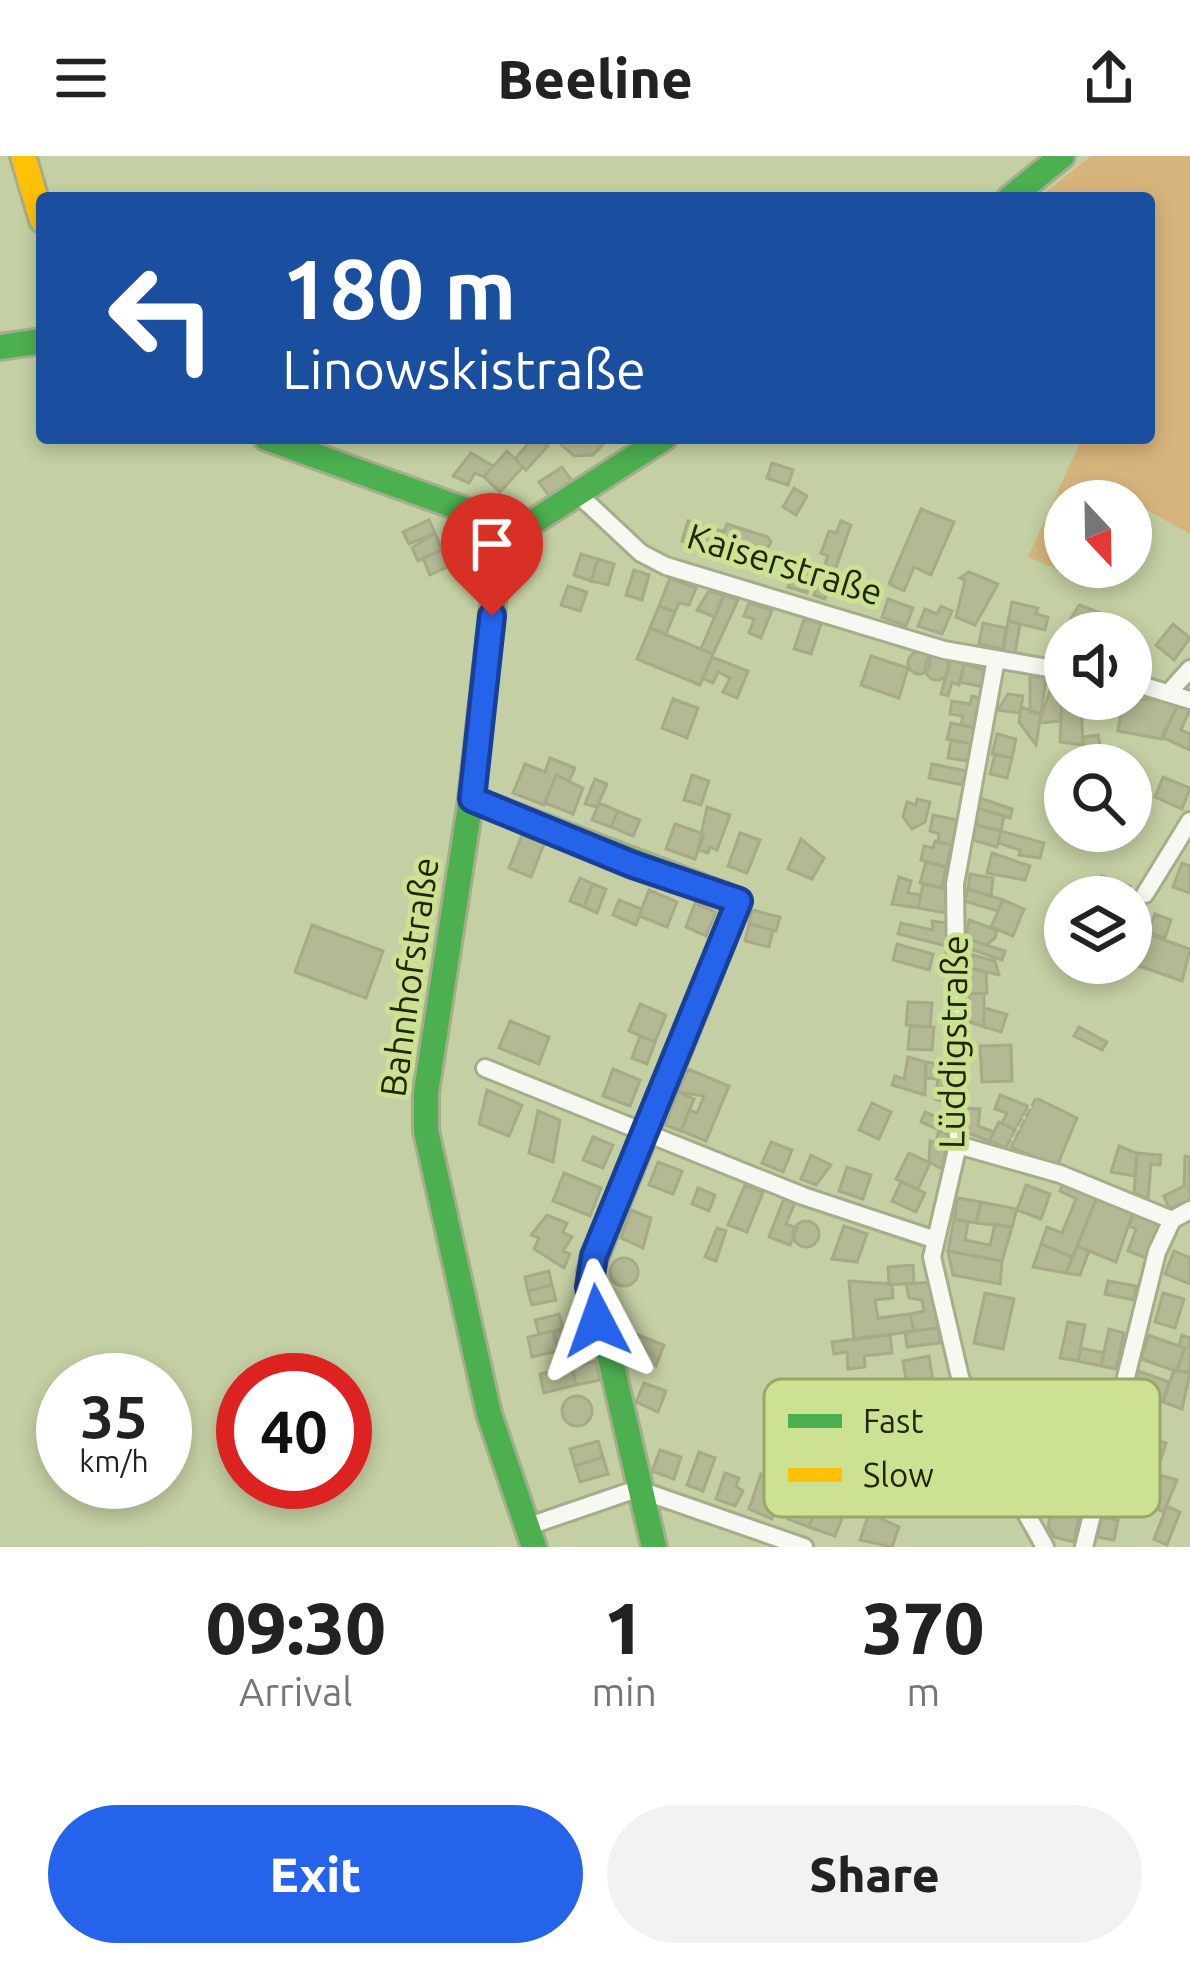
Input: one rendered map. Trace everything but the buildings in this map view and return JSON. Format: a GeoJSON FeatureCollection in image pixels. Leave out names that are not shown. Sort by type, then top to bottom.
{"type":"FeatureCollection","features":[{"type":"Feature","properties":{"kind":"main road"},"geometry":{"type":"LineString","coordinates":[[23,156],[36,200]]}},
{"type":"Feature","properties":{"kind":"main road"},"geometry":{"type":"LineString","coordinates":[[1017,192],[1062,156]]}},
{"type":"Feature","properties":{"kind":"main road"},"geometry":{"type":"LineString","coordinates":[[0,347],[36,342]]}},
{"type":"Feature","properties":{"kind":"main road"},"geometry":{"type":"LineString","coordinates":[[283,444],[463,509],[491,549],[655,444]]}},
{"type":"Feature","properties":{"kind":"main road","name":"Bahnhofstraße"},"geometry":{"type":"LineString","coordinates":[[491,549],[497,571],[472,799],[433,1047],[426,1131],[490,1414],[530,1537]]}},
{"type":"Feature","properties":{"kind":"main road"},"geometry":{"type":"LineString","coordinates":[[472,799],[633,865],[739,901],[642,1131],[594,1256],[589,1287],[654,1547]]}},
{"type":"Feature","properties":{"kind":"street","name":"Kaiserstraße"},"geometry":{"type":"LineString","coordinates":[[579,495],[632,545],[666,566],[926,645],[1044,667]]}},
{"type":"Feature","properties":{"kind":"street","name":"Lüddigstraße"},"geometry":{"type":"LineString","coordinates":[[961,1379],[933,1239],[958,1145],[955,884],[996,659]]}},
{"type":"Feature","properties":{"kind":"street"},"geometry":{"type":"LineString","coordinates":[[1171,689],[1190,669]]}},
{"type":"Feature","properties":{"kind":"street"},"geometry":{"type":"LineString","coordinates":[[1152,686],[1190,700]]}},
{"type":"Feature","properties":{"kind":"street"},"geometry":{"type":"LineString","coordinates":[[1152,883],[1190,821]]}},
{"type":"Feature","properties":{"kind":"street"},"geometry":{"type":"LineString","coordinates":[[485,1068],[803,1196],[933,1239]]}},
{"type":"Feature","properties":{"kind":"street"},"geometry":{"type":"LineString","coordinates":[[958,1145],[1004,1156],[1172,1220]]}},
{"type":"Feature","properties":{"kind":"street"},"geometry":{"type":"LineString","coordinates":[[1125,1379],[1156,1252],[1172,1220],[1190,1210]]}},
{"type":"Feature","properties":{"kind":"street"},"geometry":{"type":"LineString","coordinates":[[530,1537],[637,1489],[803,1547]]}},
{"type":"Feature","properties":{"kind":"street","name":"Lüddigstraße"},"geometry":{"type":"LineString","coordinates":[[1028,1517],[1045,1547]]}},
{"type":"Feature","properties":{"kind":"street"},"geometry":{"type":"LineString","coordinates":[[1084,1547],[1091,1517]]}},
{"type":"Feature","properties":{"kind":"path"},"geometry":{"type":"LineString","coordinates":[[260,192],[270,156]]}},
{"type":"Feature","properties":{"kind":"path"},"geometry":{"type":"LineString","coordinates":[[0,883],[433,1047]]}},
{"type":"Feature","properties":{"kind":"path"},"geometry":{"type":"LineString","coordinates":[[1004,1156],[1098,984]]}},
{"type":"Feature","properties":{"kind":"path"},"geometry":{"type":"LineString","coordinates":[[303,1353],[357,1273],[426,1131]]}},
{"type":"Feature","properties":{"kind":"path"},"geometry":{"type":"LineString","coordinates":[[154,1547],[216,1470]]}},
{"type":"Feature","properties":{"kind":"path"},"geometry":{"type":"LineString","coordinates":[[471,1547],[530,1537]]}},
{"type":"Feature","properties":{"kind":"shaded area"},"geometry":{"type":"Polygon","coordinates":[[[1091,156],[1190,156],[1190,534],[1152,513],[1152,480],[1063,480],[1079,444],[1155,444],[1155,192],[1046,192],[1091,156]]]}},
{"type":"Feature","properties":{"kind":"shaded area"},"geometry":{"type":"Polygon","coordinates":[[[1044,522],[1044,564],[1028,557],[1044,522]]]}},
{"type":"Feature","properties":{"kind":"traffic: fast"},"geometry":{"type":"LineString","coordinates":[[1017,192],[1062,156]]}},
{"type":"Feature","properties":{"kind":"traffic: fast"},"geometry":{"type":"LineString","coordinates":[[0,347],[36,342]]}},
{"type":"Feature","properties":{"kind":"traffic: fast"},"geometry":{"type":"LineString","coordinates":[[283,444],[463,509],[477,523],[497,571],[471,799],[426,1092],[426,1131],[489,1414],[534,1547]]}},
{"type":"Feature","properties":{"kind":"traffic: fast"},"geometry":{"type":"LineString","coordinates":[[491,549],[655,444]]}},
{"type":"Feature","properties":{"kind":"traffic: fast"},"geometry":{"type":"LineString","coordinates":[[471,799],[739,901],[590,1271],[654,1547]]}},
{"type":"Feature","properties":{"kind":"traffic: slow"},"geometry":{"type":"LineString","coordinates":[[23,156],[36,200]]}},
{"type":"Feature","properties":{"kind":"route"},"geometry":{"type":"LineString","coordinates":[[492,616],[472,799],[633,865],[739,901],[594,1256],[589,1287],[597,1321]]}}]}
